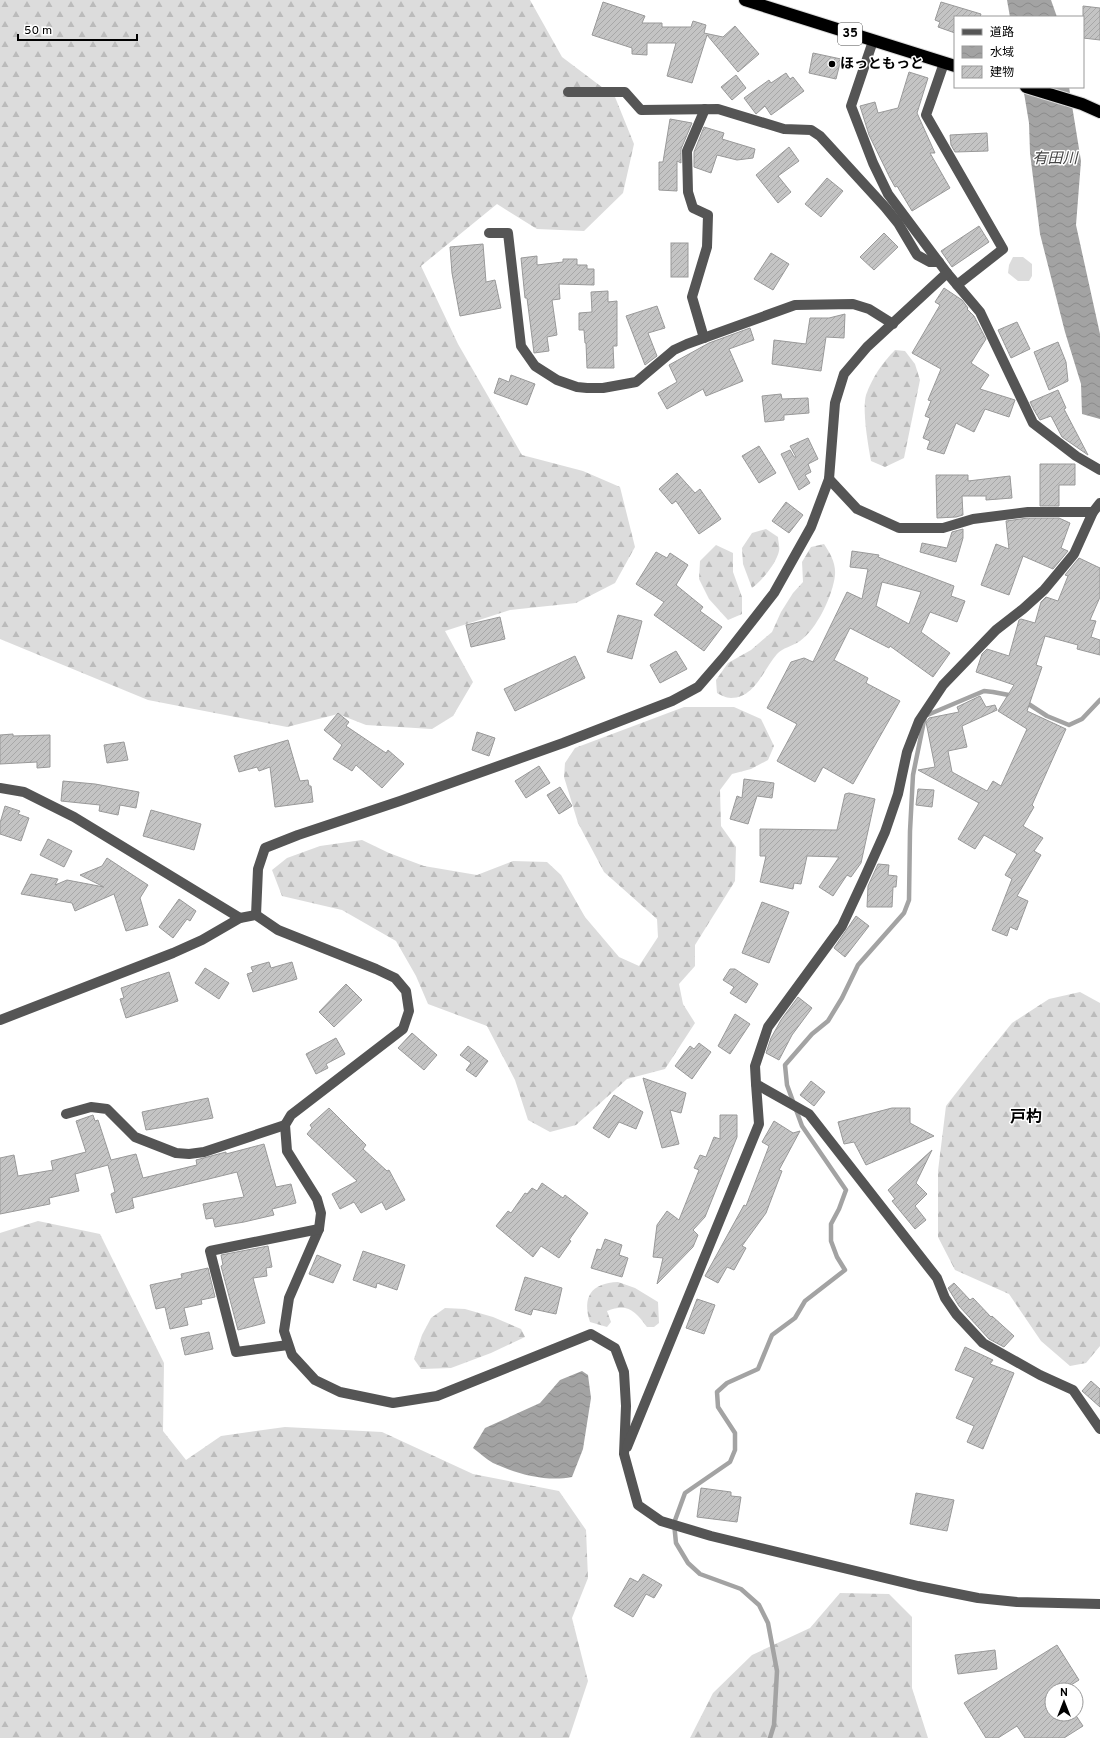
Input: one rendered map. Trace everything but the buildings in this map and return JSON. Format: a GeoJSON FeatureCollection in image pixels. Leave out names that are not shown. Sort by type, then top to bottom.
{"type":"FeatureCollection","features":[{"type":"Feature","properties":{"kind":"highway","name":"35"},"geometry":{"type":"LineString","coordinates":[[745,0],[873,42],[949,64]]}},
{"type":"Feature","properties":{"kind":"highway"},"geometry":{"type":"LineString","coordinates":[[1029,88],[1082,104],[1100,112]]}},
{"type":"Feature","properties":{"kind":"street"},"geometry":{"type":"LineString","coordinates":[[873,42],[851,106],[873,163],[888,194],[947,273],[980,312],[1033,423],[1076,456],[1100,470]]}},
{"type":"Feature","properties":{"kind":"street"},"geometry":{"type":"LineString","coordinates":[[949,64],[926,115],[1003,249],[957,285]]}},
{"type":"Feature","properties":{"kind":"street"},"geometry":{"type":"LineString","coordinates":[[568,92],[625,92],[641,110],[718,109],[784,129],[811,130],[820,136],[885,207],[898,223],[917,255],[930,262],[939,262]]}},
{"type":"Feature","properties":{"kind":"street"},"geometry":{"type":"LineString","coordinates":[[704,338],[692,297],[707,247],[708,215],[693,208],[688,192],[687,151],[705,109]]}},
{"type":"Feature","properties":{"kind":"street"},"geometry":{"type":"LineString","coordinates":[[489,233],[508,233],[521,346],[536,366],[557,380],[577,387],[603,388],[636,382],[674,350],[795,306],[816,304],[853,304],[869,309],[893,324]]}},
{"type":"Feature","properties":{"kind":"street"},"geometry":{"type":"LineString","coordinates":[[256,915],[258,869],[265,848],[298,835],[400,801],[563,743],[672,701],[698,687],[724,657],[774,593],[811,527],[829,480],[835,403],[844,374],[867,347],[947,273]]}},
{"type":"Feature","properties":{"kind":"street"},"geometry":{"type":"LineString","coordinates":[[829,480],[857,509],[898,528],[943,528],[973,519],[1028,512],[1093,512]]}},
{"type":"Feature","properties":{"kind":"street"},"geometry":{"type":"LineString","coordinates":[[624,1454],[759,1124],[755,1066],[768,1027],[842,926],[885,832],[898,794],[907,752],[919,721],[943,685],[996,630],[1044,590],[1074,554],[1093,512],[1100,503]]}},
{"type":"Feature","properties":{"kind":"street"},"geometry":{"type":"LineString","coordinates":[[0,788],[24,792],[74,817],[240,918]]}},
{"type":"Feature","properties":{"kind":"street"},"geometry":{"type":"LineString","coordinates":[[0,1020],[173,953],[202,940],[240,918],[256,915],[278,930],[376,968],[395,978],[406,991],[409,1011],[403,1029],[291,1115],[285,1125],[287,1151],[317,1199],[321,1213],[319,1229],[289,1298],[284,1331],[292,1356],[315,1380],[340,1392],[393,1403],[437,1396],[591,1334],[615,1348],[624,1372],[626,1406],[624,1454],[638,1505],[661,1521],[885,1578],[978,1598],[1017,1602],[1100,1604]]}},
{"type":"Feature","properties":{"kind":"street"},"geometry":{"type":"LineString","coordinates":[[756,1084],[809,1114],[937,1278],[944,1298],[956,1314],[983,1343],[1040,1375],[1073,1390],[1100,1429]]}},
{"type":"Feature","properties":{"kind":"street"},"geometry":{"type":"LineString","coordinates":[[66,1114],[91,1107],[107,1109],[135,1137],[176,1153],[189,1154],[204,1152],[285,1125]]}},
{"type":"Feature","properties":{"kind":"street"},"geometry":{"type":"LineString","coordinates":[[288,1346],[236,1352],[210,1251],[319,1229]]}},
{"type":"Feature","properties":{"kind":"green space"},"geometry":{"type":"Polygon","coordinates":[[[0,0],[530,0],[562,57],[615,97],[634,144],[623,193],[584,231],[537,229],[497,204],[421,266],[458,344],[522,455],[583,471],[620,487],[635,547],[615,583],[576,603],[510,610],[445,631],[473,682],[453,716],[432,729],[366,725],[338,714],[287,727],[148,700],[0,639],[0,0]]]}},
{"type":"Feature","properties":{"kind":"green space"},"geometry":{"type":"Polygon","coordinates":[[[1013,257],[1023,257],[1032,264],[1032,276],[1029,281],[1018,281],[1008,273],[1009,265],[1013,257]]]}},
{"type":"Feature","properties":{"kind":"green space"},"geometry":{"type":"Polygon","coordinates":[[[895,350],[905,351],[915,364],[920,380],[904,458],[885,467],[871,461],[866,428],[865,401],[868,389],[874,377],[895,350]]]}},
{"type":"Feature","properties":{"kind":"green space"},"geometry":{"type":"Polygon","coordinates":[[[766,529],[778,537],[779,551],[768,571],[752,588],[743,564],[742,548],[752,533],[766,529]]]}},
{"type":"Feature","properties":{"kind":"green space"},"geometry":{"type":"Polygon","coordinates":[[[824,544],[834,562],[835,575],[828,602],[818,620],[806,636],[800,641],[777,654],[758,682],[746,693],[739,697],[731,698],[717,693],[716,680],[728,663],[751,650],[772,632],[781,612],[793,593],[803,582],[802,562],[811,547],[824,544]]]}},
{"type":"Feature","properties":{"kind":"green space"},"geometry":{"type":"Polygon","coordinates":[[[716,545],[733,553],[733,572],[742,597],[742,614],[728,620],[709,599],[699,579],[700,561],[716,545]]]}},
{"type":"Feature","properties":{"kind":"green space"},"geometry":{"type":"Polygon","coordinates":[[[684,707],[734,707],[761,719],[774,746],[768,760],[751,769],[732,774],[720,790],[721,826],[736,847],[735,881],[695,945],[695,966],[679,984],[683,1004],[695,1023],[665,1069],[627,1079],[576,1125],[550,1132],[528,1120],[515,1080],[487,1026],[428,1004],[416,976],[396,941],[342,910],[282,896],[272,870],[287,858],[320,846],[362,840],[389,853],[424,866],[477,875],[513,861],[547,862],[561,875],[585,917],[619,957],[639,966],[658,937],[657,919],[604,872],[578,823],[564,777],[565,763],[575,748],[684,707]]]}},
{"type":"Feature","properties":{"kind":"green space"},"geometry":{"type":"Polygon","coordinates":[[[1080,992],[1100,1003],[1100,1346],[1086,1363],[1070,1366],[1041,1341],[1009,1294],[955,1270],[938,1237],[938,1171],[946,1106],[978,1065],[1012,1023],[1049,999],[1080,992]]]}},
{"type":"Feature","properties":{"kind":"green space"},"geometry":{"type":"Polygon","coordinates":[[[38,1221],[100,1234],[164,1363],[163,1431],[186,1460],[221,1436],[285,1427],[382,1432],[473,1474],[559,1491],[586,1530],[588,1578],[572,1618],[588,1681],[569,1738],[0,1738],[0,1233],[38,1221]]]}},
{"type":"Feature","properties":{"kind":"green space"},"geometry":{"type":"Polygon","coordinates":[[[618,1282],[635,1288],[658,1302],[659,1323],[654,1327],[647,1327],[635,1313],[626,1308],[607,1311],[611,1322],[607,1327],[590,1322],[587,1305],[591,1293],[601,1285],[618,1282]]]}},
{"type":"Feature","properties":{"kind":"green space"},"geometry":{"type":"Polygon","coordinates":[[[445,1308],[465,1309],[493,1317],[521,1329],[525,1337],[491,1353],[451,1368],[421,1369],[414,1359],[422,1335],[431,1318],[445,1308]]]}},
{"type":"Feature","properties":{"kind":"green space"},"geometry":{"type":"Polygon","coordinates":[[[840,1593],[889,1594],[912,1617],[912,1688],[928,1738],[690,1738],[713,1693],[752,1655],[810,1628],[840,1593]]]}},
{"type":"Feature","properties":{"kind":"water"},"geometry":{"type":"Polygon","coordinates":[[[1007,0],[1051,0],[1057,16],[1010,16],[1007,0]]]}},
{"type":"Feature","properties":{"kind":"water","name":"有田川"},"geometry":{"type":"Polygon","coordinates":[[[1023,88],[1069,88],[1081,161],[1076,225],[1100,334],[1100,419],[1082,414],[1081,384],[1065,332],[1040,234],[1030,153],[1029,123],[1023,88]]]}},
{"type":"Feature","properties":{"kind":"water"},"geometry":{"type":"Polygon","coordinates":[[[582,1371],[588,1375],[591,1398],[583,1449],[572,1477],[542,1478],[522,1474],[493,1463],[473,1448],[485,1428],[540,1403],[560,1380],[582,1371]]]}},
{"type":"Feature","properties":{"kind":"waterway"},"geometry":{"type":"LineString","coordinates":[[770,1738],[774,1725],[777,1671],[768,1623],[759,1605],[741,1589],[700,1574],[688,1563],[676,1543],[674,1523],[685,1493],[730,1462],[735,1450],[735,1433],[718,1407],[717,1392],[727,1383],[758,1369],[772,1335],[795,1318],[805,1301],[845,1270],[837,1257],[831,1241],[831,1224],[839,1209],[846,1190],[802,1126],[787,1085],[785,1065],[812,1034],[828,1021],[842,998],[858,965],[904,913],[909,900],[910,831],[913,775],[925,716],[984,691],[1014,696]]}},
{"type":"Feature","properties":{"kind":"waterway"},"geometry":{"type":"LineString","coordinates":[[1024,701],[1047,716],[1069,725],[1082,719],[1100,700]]}},
{"type":"Feature","properties":{"kind":"place","name":"ほっともっと"},"geometry":{"type":"Point","coordinates":[832,64]}},
{"type":"Feature","properties":{"kind":"district","name":"戸杓"},"geometry":{"type":"Point","coordinates":[1026,1118]}}]}
